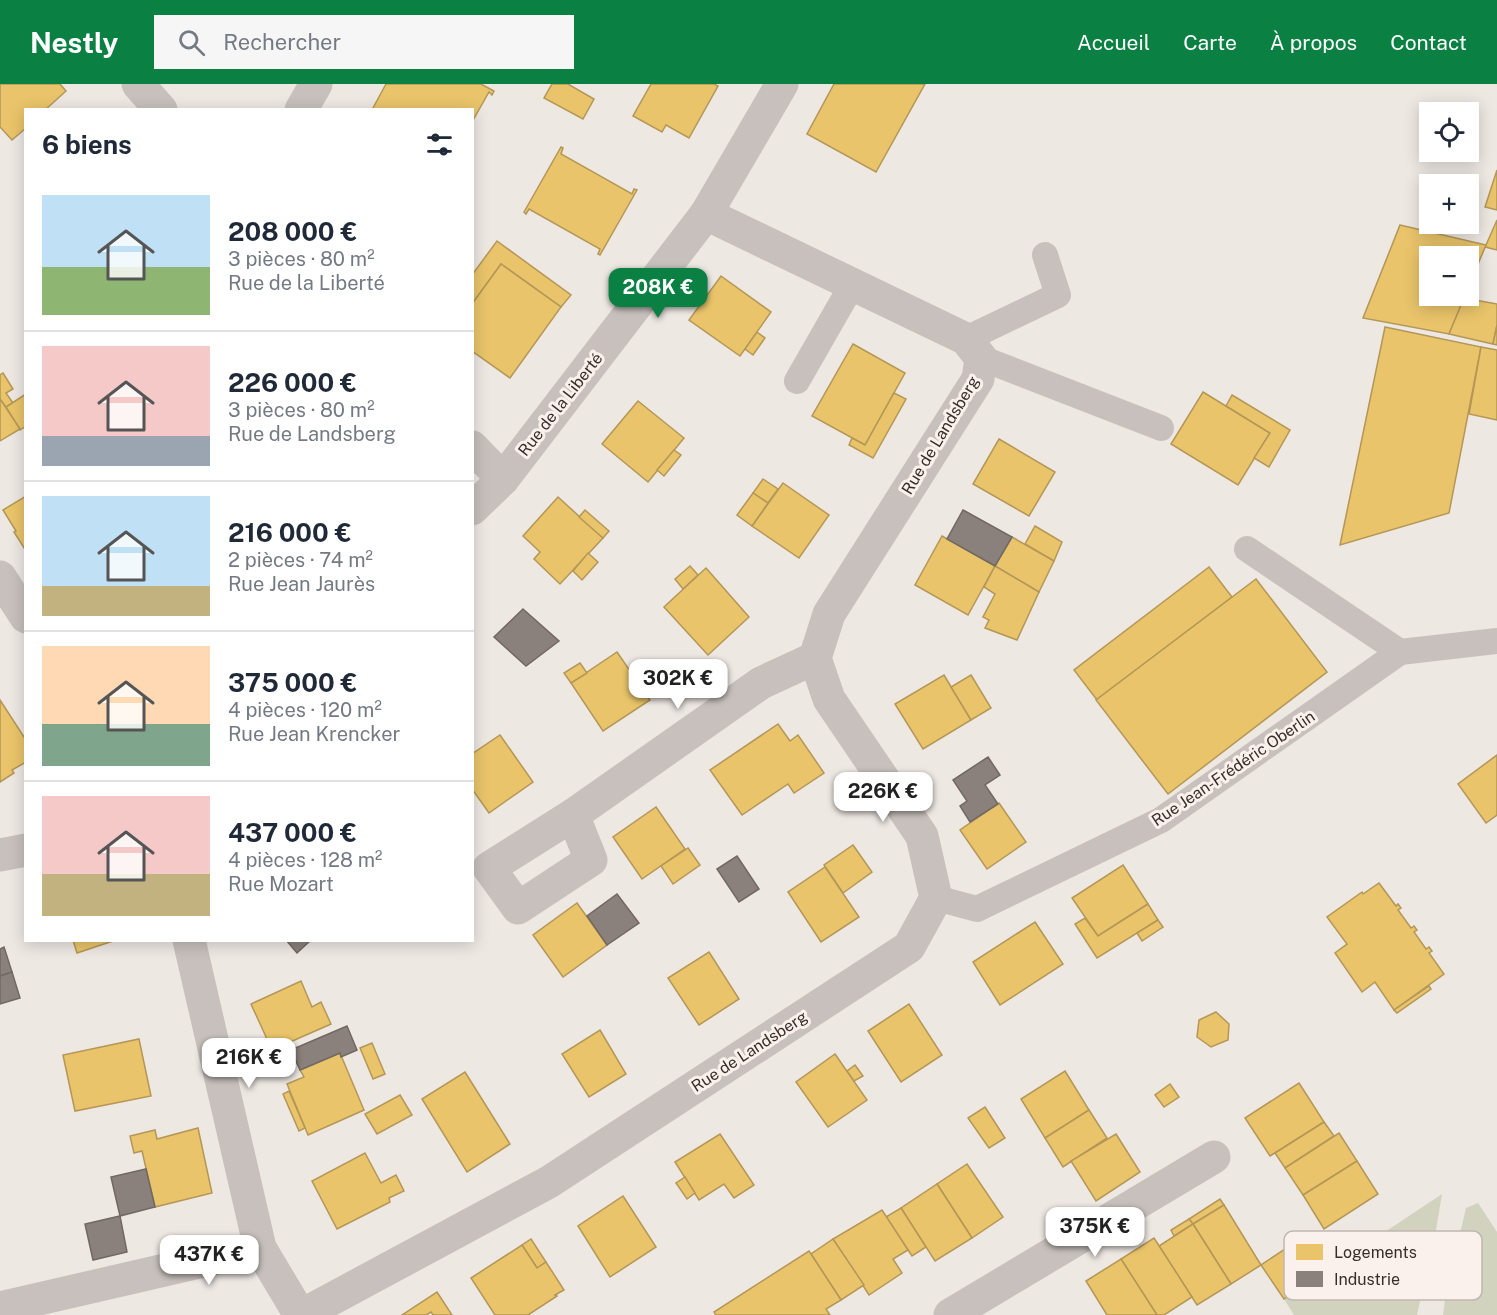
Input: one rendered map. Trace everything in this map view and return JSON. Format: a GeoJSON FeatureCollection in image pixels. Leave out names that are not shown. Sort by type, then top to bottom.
{"type":"FeatureCollection","features":[{"type":"Feature","properties":{"kind":"street"},"geometry":{"type":"LineString","coordinates":[[138,84],[159,108]]}},
{"type":"Feature","properties":{"kind":"street"},"geometry":{"type":"LineString","coordinates":[[302,108],[316,84]]}},
{"type":"Feature","properties":{"kind":"street","name":"Rue de la Liberté"},"geometry":{"type":"LineString","coordinates":[[474,507],[503,479],[706,214],[782,84]]}},
{"type":"Feature","properties":{"kind":"street"},"geometry":{"type":"LineString","coordinates":[[706,214],[852,285],[973,349]]}},
{"type":"Feature","properties":{"kind":"street","name":"Rue de Landsberg"},"geometry":{"type":"LineString","coordinates":[[815,658],[829,614],[978,379],[973,349]]}},
{"type":"Feature","properties":{"kind":"street"},"geometry":{"type":"LineString","coordinates":[[474,449],[503,479]]}},
{"type":"Feature","properties":{"kind":"street"},"geometry":{"type":"LineString","coordinates":[[0,577],[24,614]]}},
{"type":"Feature","properties":{"kind":"street"},"geometry":{"type":"LineString","coordinates":[[573,815],[761,683],[815,658],[829,699],[922,836],[936,898]]}},
{"type":"Feature","properties":{"kind":"street"},"geometry":{"type":"LineString","coordinates":[[0,855],[24,850]]}},
{"type":"Feature","properties":{"kind":"street","name":"Rue de Landsberg"},"geometry":{"type":"LineString","coordinates":[[301,1315],[549,1182],[909,947],[936,898]]}},
{"type":"Feature","properties":{"kind":"street"},"geometry":{"type":"LineString","coordinates":[[189,942],[260,1248],[301,1315]]}},
{"type":"Feature","properties":{"kind":"street"},"geometry":{"type":"LineString","coordinates":[[950,1315],[1214,1157]]}},
{"type":"Feature","properties":{"kind":"street"},"geometry":{"type":"LineString","coordinates":[[0,1308],[260,1248]]}},
{"type":"Feature","properties":{"kind":"lane"},"geometry":{"type":"LineString","coordinates":[[973,349],[1058,295],[1045,255]]}},
{"type":"Feature","properties":{"kind":"lane"},"geometry":{"type":"LineString","coordinates":[[797,381],[852,285]]}},
{"type":"Feature","properties":{"kind":"lane"},"geometry":{"type":"LineString","coordinates":[[973,349],[1161,428]]}},
{"type":"Feature","properties":{"kind":"lane"},"geometry":{"type":"LineString","coordinates":[[1247,549],[1400,652]]}},
{"type":"Feature","properties":{"kind":"lane","name":"Rue Jean-Frédéric Oberlin"},"geometry":{"type":"LineString","coordinates":[[936,898],[976,909],[1161,820],[1400,652],[1497,641]]}},
{"type":"Feature","properties":{"kind":"green space"},"geometry":{"type":"Polygon","coordinates":[[[1442,1194],[1436,1231],[1386,1231],[1442,1194]]]}},
{"type":"Feature","properties":{"kind":"green space"},"geometry":{"type":"Polygon","coordinates":[[[1478,1203],[1497,1232],[1497,1315],[1443,1315],[1445,1300],[1482,1300],[1482,1231],[1461,1231],[1466,1208],[1478,1203]]]}},
{"type":"Feature","properties":{"kind":"green space"},"geometry":{"type":"Polygon","coordinates":[[[1285,1300],[1420,1300],[1417,1315],[1294,1315],[1285,1300]]]}},
{"type":"Feature","properties":{"kind":"building: Logements"},"geometry":{"type":"Polygon","coordinates":[[[0,84],[60,84],[66,91],[47,108],[24,108],[24,130],[12,140],[0,127],[0,84]]]}},
{"type":"Feature","properties":{"kind":"building: Logements"},"geometry":{"type":"Polygon","coordinates":[[[386,84],[481,84],[494,91],[492,95],[489,92],[474,118],[474,108],[373,108],[386,84]]]}},
{"type":"Feature","properties":{"kind":"building: Logements"},"geometry":{"type":"Polygon","coordinates":[[[552,84],[568,84],[594,99],[583,119],[544,98],[552,84]]]}},
{"type":"Feature","properties":{"kind":"building: Logements"},"geometry":{"type":"Polygon","coordinates":[[[651,84],[714,84],[718,86],[689,138],[666,125],[662,132],[633,116],[651,84]]]}},
{"type":"Feature","properties":{"kind":"building: Logements"},"geometry":{"type":"Polygon","coordinates":[[[834,84],[925,84],[876,172],[807,134],[834,84]]]}},
{"type":"Feature","properties":{"kind":"building: Logements"},"geometry":{"type":"Polygon","coordinates":[[[561,147],[563,148],[561,154],[632,194],[634,189],[637,190],[600,255],[598,254],[600,249],[529,209],[526,214],[524,212],[561,147]]]}},
{"type":"Feature","properties":{"kind":"building: Logements"},"geometry":{"type":"Polygon","coordinates":[[[1497,170],[1497,210],[1485,207],[1497,170]]]}},
{"type":"Feature","properties":{"kind":"building: Logements"},"geometry":{"type":"Polygon","coordinates":[[[1497,220],[1497,250],[1485,247],[1497,220]]]}},
{"type":"Feature","properties":{"kind":"building: Logements"},"geometry":{"type":"Polygon","coordinates":[[[1400,225],[1419,229],[1419,234],[1439,234],[1486,245],[1479,262],[1479,246],[1419,246],[1419,306],[1461,306],[1449,334],[1363,318],[1400,225]]]}},
{"type":"Feature","properties":{"kind":"building: Logements"},"geometry":{"type":"Polygon","coordinates":[[[497,241],[571,295],[561,307],[501,264],[474,301],[474,272],[497,241]]]}},
{"type":"Feature","properties":{"kind":"building: Logements"},"geometry":{"type":"Polygon","coordinates":[[[501,264],[561,307],[510,378],[474,352],[474,301],[501,264]]]}},
{"type":"Feature","properties":{"kind":"building: Logements"},"geometry":{"type":"Polygon","coordinates":[[[721,276],[771,312],[740,356],[689,320],[721,276]]]}},
{"type":"Feature","properties":{"kind":"building: Logements"},"geometry":{"type":"Polygon","coordinates":[[[1479,301],[1497,304],[1497,325],[1493,344],[1449,334],[1461,306],[1479,306],[1479,301]]]}},
{"type":"Feature","properties":{"kind":"building: Logements"},"geometry":{"type":"Polygon","coordinates":[[[1497,325],[1497,345],[1493,344],[1497,325]]]}},
{"type":"Feature","properties":{"kind":"building: Logements"},"geometry":{"type":"Polygon","coordinates":[[[1385,327],[1481,347],[1449,513],[1340,545],[1385,327]]]}},
{"type":"Feature","properties":{"kind":"building: Logements"},"geometry":{"type":"Polygon","coordinates":[[[757,332],[765,338],[753,355],[745,349],[757,332]]]}},
{"type":"Feature","properties":{"kind":"building: Logements"},"geometry":{"type":"Polygon","coordinates":[[[853,344],[905,373],[865,445],[812,416],[853,344]]]}},
{"type":"Feature","properties":{"kind":"building: Logements"},"geometry":{"type":"Polygon","coordinates":[[[1481,347],[1497,350],[1497,420],[1469,414],[1481,347]]]}},
{"type":"Feature","properties":{"kind":"building: Logements"},"geometry":{"type":"Polygon","coordinates":[[[3,373],[13,389],[6,393],[13,403],[6,407],[0,399],[0,375],[3,373]]]}},
{"type":"Feature","properties":{"kind":"building: Logements"},"geometry":{"type":"Polygon","coordinates":[[[1203,392],[1270,433],[1238,485],[1171,444],[1203,392]]]}},
{"type":"Feature","properties":{"kind":"building: Logements"},"geometry":{"type":"Polygon","coordinates":[[[894,393],[906,399],[873,458],[849,445],[852,438],[865,445],[894,393]]]}},
{"type":"Feature","properties":{"kind":"building: Logements"},"geometry":{"type":"Polygon","coordinates":[[[24,395],[24,427],[20,430],[6,407],[24,395]]]}},
{"type":"Feature","properties":{"kind":"building: Logements"},"geometry":{"type":"Polygon","coordinates":[[[1232,395],[1290,430],[1269,467],[1254,458],[1270,433],[1226,406],[1232,395]]]}},
{"type":"Feature","properties":{"kind":"building: Logements"},"geometry":{"type":"Polygon","coordinates":[[[0,399],[20,429],[0,441],[0,399]]]}},
{"type":"Feature","properties":{"kind":"building: Logements"},"geometry":{"type":"Polygon","coordinates":[[[638,401],[684,438],[648,482],[602,444],[638,401]]]}},
{"type":"Feature","properties":{"kind":"building: Logements"},"geometry":{"type":"Polygon","coordinates":[[[999,439],[1055,472],[1029,516],[973,484],[999,439]]]}},
{"type":"Feature","properties":{"kind":"building: Logements"},"geometry":{"type":"Polygon","coordinates":[[[674,450],[681,455],[664,476],[657,470],[674,450]]]}},
{"type":"Feature","properties":{"kind":"building: Logements"},"geometry":{"type":"Polygon","coordinates":[[[763,479],[778,489],[768,503],[753,493],[763,479]]]}},
{"type":"Feature","properties":{"kind":"building: Logements"},"geometry":{"type":"Polygon","coordinates":[[[783,483],[829,515],[799,558],[752,526],[783,483]]]}},
{"type":"Feature","properties":{"kind":"building: Logements"},"geometry":{"type":"Polygon","coordinates":[[[753,493],[768,503],[752,526],[737,515],[753,493]]]}},
{"type":"Feature","properties":{"kind":"building: Logements"},"geometry":{"type":"Polygon","coordinates":[[[24,497],[24,548],[14,532],[16,531],[3,510],[24,497]]]}},
{"type":"Feature","properties":{"kind":"building: Logements"},"geometry":{"type":"Polygon","coordinates":[[[558,497],[603,538],[560,584],[534,559],[540,552],[523,536],[558,497]]]}},
{"type":"Feature","properties":{"kind":"building: Logements"},"geometry":{"type":"Polygon","coordinates":[[[585,510],[609,531],[603,538],[579,517],[585,510]]]}},
{"type":"Feature","properties":{"kind":"building: Logements"},"geometry":{"type":"Polygon","coordinates":[[[1035,526],[1062,542],[1054,561],[1025,544],[1035,526]]]}},
{"type":"Feature","properties":{"kind":"building: Logements"},"geometry":{"type":"Polygon","coordinates":[[[942,536],[995,566],[968,615],[915,585],[942,536]]]}},
{"type":"Feature","properties":{"kind":"building: Logements"},"geometry":{"type":"Polygon","coordinates":[[[1012,537],[1054,561],[1039,592],[995,566],[1012,537]]]}},
{"type":"Feature","properties":{"kind":"building: Logements"},"geometry":{"type":"Polygon","coordinates":[[[588,553],[598,562],[582,580],[573,571],[588,553]]]}},
{"type":"Feature","properties":{"kind":"building: Logements"},"geometry":{"type":"Polygon","coordinates":[[[690,566],[698,575],[683,589],[675,579],[690,566]]]}},
{"type":"Feature","properties":{"kind":"building: Logements"},"geometry":{"type":"Polygon","coordinates":[[[995,566],[1039,592],[1017,640],[985,628],[989,620],[983,617],[995,594],[984,587],[995,566]]]}},
{"type":"Feature","properties":{"kind":"building: Logements"},"geometry":{"type":"Polygon","coordinates":[[[1209,567],[1232,597],[1097,700],[1074,670],[1209,567]]]}},
{"type":"Feature","properties":{"kind":"building: Logements"},"geometry":{"type":"Polygon","coordinates":[[[706,568],[749,617],[708,655],[664,607],[706,568]]]}},
{"type":"Feature","properties":{"kind":"building: Logements"},"geometry":{"type":"Polygon","coordinates":[[[1256,579],[1327,672],[1168,794],[1096,700],[1256,579]]]}},
{"type":"Feature","properties":{"kind":"building: Logements"},"geometry":{"type":"Polygon","coordinates":[[[617,652],[650,700],[603,731],[571,683],[617,652]]]}},
{"type":"Feature","properties":{"kind":"building: Logements"},"geometry":{"type":"Polygon","coordinates":[[[580,663],[587,673],[571,683],[564,673],[580,663]]]}},
{"type":"Feature","properties":{"kind":"building: Logements"},"geometry":{"type":"Polygon","coordinates":[[[944,675],[971,720],[923,749],[895,704],[944,675]]]}},
{"type":"Feature","properties":{"kind":"building: Logements"},"geometry":{"type":"Polygon","coordinates":[[[971,675],[991,708],[971,720],[951,687],[971,675]]]}},
{"type":"Feature","properties":{"kind":"building: Logements"},"geometry":{"type":"Polygon","coordinates":[[[0,700],[24,737],[24,763],[12,770],[14,773],[0,782],[0,700]]]}},
{"type":"Feature","properties":{"kind":"building: Logements"},"geometry":{"type":"Polygon","coordinates":[[[778,724],[790,741],[798,735],[824,773],[794,793],[788,784],[742,815],[710,770],[778,724]]]}},
{"type":"Feature","properties":{"kind":"building: Logements"},"geometry":{"type":"Polygon","coordinates":[[[500,735],[533,782],[489,813],[474,792],[474,753],[500,735]]]}},
{"type":"Feature","properties":{"kind":"building: Logements"},"geometry":{"type":"Polygon","coordinates":[[[1497,755],[1497,815],[1486,823],[1458,784],[1497,755]]]}},
{"type":"Feature","properties":{"kind":"building: Logements"},"geometry":{"type":"Polygon","coordinates":[[[999,803],[1026,842],[987,869],[960,830],[999,803]]]}},
{"type":"Feature","properties":{"kind":"building: Logements"},"geometry":{"type":"Polygon","coordinates":[[[656,807],[685,849],[642,879],[613,837],[656,807]]]}},
{"type":"Feature","properties":{"kind":"building: Logements"},"geometry":{"type":"Polygon","coordinates":[[[853,845],[872,872],[843,893],[824,865],[853,845]]]}},
{"type":"Feature","properties":{"kind":"building: Logements"},"geometry":{"type":"Polygon","coordinates":[[[688,848],[700,865],[673,884],[661,866],[688,848]]]}},
{"type":"Feature","properties":{"kind":"building: Logements"},"geometry":{"type":"Polygon","coordinates":[[[1123,865],[1148,904],[1098,936],[1072,898],[1123,865]]]}},
{"type":"Feature","properties":{"kind":"building: Logements"},"geometry":{"type":"Polygon","coordinates":[[[825,867],[859,917],[821,942],[788,892],[825,867]]]}},
{"type":"Feature","properties":{"kind":"building: Logements"},"geometry":{"type":"Polygon","coordinates":[[[1379,883],[1396,906],[1398,904],[1401,908],[1398,910],[1411,928],[1414,926],[1417,930],[1414,932],[1426,949],[1429,947],[1432,951],[1429,953],[1444,974],[1394,1010],[1375,982],[1362,992],[1335,953],[1347,944],[1327,917],[1379,883]]]}},
{"type":"Feature","properties":{"kind":"building: Logements"},"geometry":{"type":"Polygon","coordinates":[[[577,903],[607,945],[563,977],[533,935],[577,903]]]}},
{"type":"Feature","properties":{"kind":"building: Logements"},"geometry":{"type":"Polygon","coordinates":[[[1148,904],[1158,920],[1097,958],[1075,924],[1085,918],[1098,936],[1148,904]]]}},
{"type":"Feature","properties":{"kind":"building: Logements"},"geometry":{"type":"Polygon","coordinates":[[[1158,920],[1163,927],[1142,941],[1137,933],[1158,920]]]}},
{"type":"Feature","properties":{"kind":"building: Logements"},"geometry":{"type":"Polygon","coordinates":[[[1035,922],[1063,964],[1000,1005],[973,962],[1035,922]]]}},
{"type":"Feature","properties":{"kind":"building: Logements"},"geometry":{"type":"Polygon","coordinates":[[[74,942],[110,942],[77,953],[74,942]]]}},
{"type":"Feature","properties":{"kind":"building: Logements"},"geometry":{"type":"Polygon","coordinates":[[[709,952],[739,999],[699,1025],[668,978],[709,952]]]}},
{"type":"Feature","properties":{"kind":"building: Logements"},"geometry":{"type":"Polygon","coordinates":[[[301,981],[312,1007],[321,1002],[331,1024],[272,1050],[251,1004],[301,981]]]}},
{"type":"Feature","properties":{"kind":"building: Logements"},"geometry":{"type":"Polygon","coordinates":[[[1429,986],[1431,989],[1397,1013],[1394,1010],[1429,986]]]}},
{"type":"Feature","properties":{"kind":"building: Logements"},"geometry":{"type":"Polygon","coordinates":[[[909,1004],[942,1055],[901,1082],[868,1031],[909,1004]]]}},
{"type":"Feature","properties":{"kind":"building: Logements"},"geometry":{"type":"Polygon","coordinates":[[[1216,1012],[1229,1024],[1228,1040],[1211,1047],[1197,1037],[1199,1020],[1216,1012]]]}},
{"type":"Feature","properties":{"kind":"building: Logements"},"geometry":{"type":"Polygon","coordinates":[[[600,1030],[626,1074],[589,1097],[562,1054],[600,1030]]]}},
{"type":"Feature","properties":{"kind":"building: Logements"},"geometry":{"type":"Polygon","coordinates":[[[139,1039],[151,1096],[75,1111],[63,1055],[139,1039]]]}},
{"type":"Feature","properties":{"kind":"building: Logements"},"geometry":{"type":"Polygon","coordinates":[[[372,1043],[385,1074],[373,1079],[360,1048],[372,1043]]]}},
{"type":"Feature","properties":{"kind":"building: Logements"},"geometry":{"type":"Polygon","coordinates":[[[340,1053],[364,1110],[308,1135],[287,1084],[304,1077],[300,1070],[340,1053]]]}},
{"type":"Feature","properties":{"kind":"building: Logements"},"geometry":{"type":"Polygon","coordinates":[[[835,1054],[867,1100],[828,1127],[796,1082],[835,1054]]]}},
{"type":"Feature","properties":{"kind":"building: Logements"},"geometry":{"type":"Polygon","coordinates":[[[855,1065],[863,1076],[854,1081],[847,1071],[855,1065]]]}},
{"type":"Feature","properties":{"kind":"building: Logements"},"geometry":{"type":"Polygon","coordinates":[[[1065,1071],[1089,1110],[1045,1138],[1021,1099],[1065,1071]]]}},
{"type":"Feature","properties":{"kind":"building: Logements"},"geometry":{"type":"Polygon","coordinates":[[[465,1072],[510,1144],[467,1172],[422,1099],[465,1072]]]}},
{"type":"Feature","properties":{"kind":"building: Logements"},"geometry":{"type":"Polygon","coordinates":[[[1299,1083],[1324,1122],[1270,1156],[1245,1118],[1299,1083]]]}},
{"type":"Feature","properties":{"kind":"building: Logements"},"geometry":{"type":"Polygon","coordinates":[[[1170,1084],[1179,1097],[1164,1107],[1155,1095],[1170,1084]]]}},
{"type":"Feature","properties":{"kind":"building: Logements"},"geometry":{"type":"Polygon","coordinates":[[[289,1091],[305,1128],[299,1131],[283,1094],[289,1091]]]}},
{"type":"Feature","properties":{"kind":"building: Logements"},"geometry":{"type":"Polygon","coordinates":[[[400,1095],[412,1115],[377,1134],[365,1114],[400,1095]]]}},
{"type":"Feature","properties":{"kind":"building: Logements"},"geometry":{"type":"Polygon","coordinates":[[[985,1107],[1005,1138],[989,1148],[968,1118],[985,1107]]]}},
{"type":"Feature","properties":{"kind":"building: Logements"},"geometry":{"type":"Polygon","coordinates":[[[1089,1110],[1107,1138],[1063,1167],[1045,1138],[1089,1110]]]}},
{"type":"Feature","properties":{"kind":"building: Logements"},"geometry":{"type":"Polygon","coordinates":[[[1324,1122],[1334,1136],[1285,1168],[1275,1153],[1324,1122]]]}},
{"type":"Feature","properties":{"kind":"building: Logements"},"geometry":{"type":"Polygon","coordinates":[[[198,1128],[212,1193],[155,1207],[142,1151],[134,1153],[130,1136],[155,1130],[157,1139],[198,1128]]]}},
{"type":"Feature","properties":{"kind":"building: Logements"},"geometry":{"type":"Polygon","coordinates":[[[1339,1133],[1357,1161],[1303,1195],[1285,1168],[1339,1133]]]}},
{"type":"Feature","properties":{"kind":"building: Logements"},"geometry":{"type":"Polygon","coordinates":[[[720,1134],[754,1185],[734,1198],[724,1184],[699,1200],[675,1162],[720,1134]]]}},
{"type":"Feature","properties":{"kind":"building: Logements"},"geometry":{"type":"Polygon","coordinates":[[[1116,1134],[1140,1172],[1096,1201],[1071,1161],[1116,1134]]]}},
{"type":"Feature","properties":{"kind":"building: Logements"},"geometry":{"type":"Polygon","coordinates":[[[365,1153],[381,1183],[396,1175],[404,1191],[389,1198],[390,1202],[337,1229],[312,1181],[365,1153]]]}},
{"type":"Feature","properties":{"kind":"building: Logements"},"geometry":{"type":"Polygon","coordinates":[[[1357,1161],[1378,1194],[1324,1229],[1303,1195],[1357,1161]]]}},
{"type":"Feature","properties":{"kind":"building: Logements"},"geometry":{"type":"Polygon","coordinates":[[[967,1164],[1003,1217],[972,1238],[937,1184],[967,1164]]]}},
{"type":"Feature","properties":{"kind":"building: Logements"},"geometry":{"type":"Polygon","coordinates":[[[685,1177],[695,1193],[687,1199],[676,1183],[685,1177]]]}},
{"type":"Feature","properties":{"kind":"building: Logements"},"geometry":{"type":"Polygon","coordinates":[[[937,1184],[972,1238],[935,1261],[901,1208],[937,1184]]]}},
{"type":"Feature","properties":{"kind":"building: Logements"},"geometry":{"type":"Polygon","coordinates":[[[623,1196],[656,1247],[610,1277],[578,1226],[623,1196]]]}},
{"type":"Feature","properties":{"kind":"building: Logements"},"geometry":{"type":"Polygon","coordinates":[[[1220,1199],[1224,1205],[1193,1224],[1189,1219],[1220,1199]]]}},
{"type":"Feature","properties":{"kind":"building: Logements"},"geometry":{"type":"Polygon","coordinates":[[[1224,1205],[1261,1265],[1231,1284],[1193,1224],[1224,1205]]]}},
{"type":"Feature","properties":{"kind":"building: Logements"},"geometry":{"type":"Polygon","coordinates":[[[901,1208],[926,1247],[912,1256],[886,1217],[901,1208]]]}},
{"type":"Feature","properties":{"kind":"building: Logements"},"geometry":{"type":"Polygon","coordinates":[[[882,1210],[908,1250],[893,1259],[902,1273],[869,1295],[833,1239],[882,1210]]]}},
{"type":"Feature","properties":{"kind":"building: Logements"},"geometry":{"type":"Polygon","coordinates":[[[1189,1219],[1193,1224],[1174,1236],[1171,1230],[1189,1219]]]}},
{"type":"Feature","properties":{"kind":"building: Logements"},"geometry":{"type":"Polygon","coordinates":[[[1193,1224],[1231,1284],[1197,1305],[1159,1246],[1193,1224]]]}},
{"type":"Feature","properties":{"kind":"building: Logements"},"geometry":{"type":"Polygon","coordinates":[[[1154,1238],[1192,1297],[1164,1315],[1157,1315],[1121,1259],[1154,1238]]]}},
{"type":"Feature","properties":{"kind":"building: Logements"},"geometry":{"type":"Polygon","coordinates":[[[531,1239],[546,1262],[537,1268],[522,1245],[531,1239]]]}},
{"type":"Feature","properties":{"kind":"building: Logements"},"geometry":{"type":"Polygon","coordinates":[[[833,1239],[864,1285],[841,1300],[811,1254],[833,1239]]]}},
{"type":"Feature","properties":{"kind":"building: Logements"},"geometry":{"type":"Polygon","coordinates":[[[522,1245],[537,1268],[546,1262],[564,1290],[528,1315],[495,1315],[471,1278],[522,1245]]]}},
{"type":"Feature","properties":{"kind":"building: Logements"},"geometry":{"type":"Polygon","coordinates":[[[1284,1250],[1284,1299],[1261,1265],[1284,1250]]]}},
{"type":"Feature","properties":{"kind":"building: Logements"},"geometry":{"type":"Polygon","coordinates":[[[809,1251],[841,1300],[826,1309],[830,1315],[716,1315],[714,1312],[809,1251]]]}},
{"type":"Feature","properties":{"kind":"building: Logements"},"geometry":{"type":"Polygon","coordinates":[[[1121,1259],[1157,1315],[1107,1315],[1086,1281],[1121,1259]]]}},
{"type":"Feature","properties":{"kind":"building: Logements"},"geometry":{"type":"Polygon","coordinates":[[[437,1292],[452,1315],[433,1315],[431,1312],[426,1315],[402,1315],[437,1292]]]}},
{"type":"Feature","properties":{"kind":"building: Industrie"},"geometry":{"type":"Polygon","coordinates":[[[963,510],[1012,537],[995,566],[947,539],[963,510]]]}},
{"type":"Feature","properties":{"kind":"building: Industrie"},"geometry":{"type":"Polygon","coordinates":[[[523,609],[559,641],[526,666],[494,637],[523,609]]]}},
{"type":"Feature","properties":{"kind":"building: Industrie"},"geometry":{"type":"Polygon","coordinates":[[[988,757],[1000,775],[985,785],[998,804],[970,822],[960,806],[967,801],[953,780],[988,757]]]}},
{"type":"Feature","properties":{"kind":"building: Industrie"},"geometry":{"type":"Polygon","coordinates":[[[737,856],[759,889],[739,902],[717,869],[737,856]]]}},
{"type":"Feature","properties":{"kind":"building: Industrie"},"geometry":{"type":"Polygon","coordinates":[[[617,894],[639,923],[607,945],[587,916],[617,894]]]}},
{"type":"Feature","properties":{"kind":"building: Industrie"},"geometry":{"type":"Polygon","coordinates":[[[288,942],[309,942],[297,953],[288,942]]]}},
{"type":"Feature","properties":{"kind":"building: Industrie"},"geometry":{"type":"Polygon","coordinates":[[[4,947],[12,972],[0,976],[0,949],[4,947]]]}},
{"type":"Feature","properties":{"kind":"building: Industrie"},"geometry":{"type":"Polygon","coordinates":[[[12,972],[20,998],[0,1004],[0,976],[12,972]]]}},
{"type":"Feature","properties":{"kind":"building: Industrie"},"geometry":{"type":"Polygon","coordinates":[[[347,1026],[357,1050],[341,1057],[340,1053],[300,1070],[291,1050],[347,1026]]]}},
{"type":"Feature","properties":{"kind":"building: Industrie"},"geometry":{"type":"Polygon","coordinates":[[[146,1169],[155,1207],[120,1216],[111,1177],[146,1169]]]}},
{"type":"Feature","properties":{"kind":"building: Industrie"},"geometry":{"type":"Polygon","coordinates":[[[120,1216],[127,1252],[93,1260],[85,1224],[120,1216]]]}}]}
